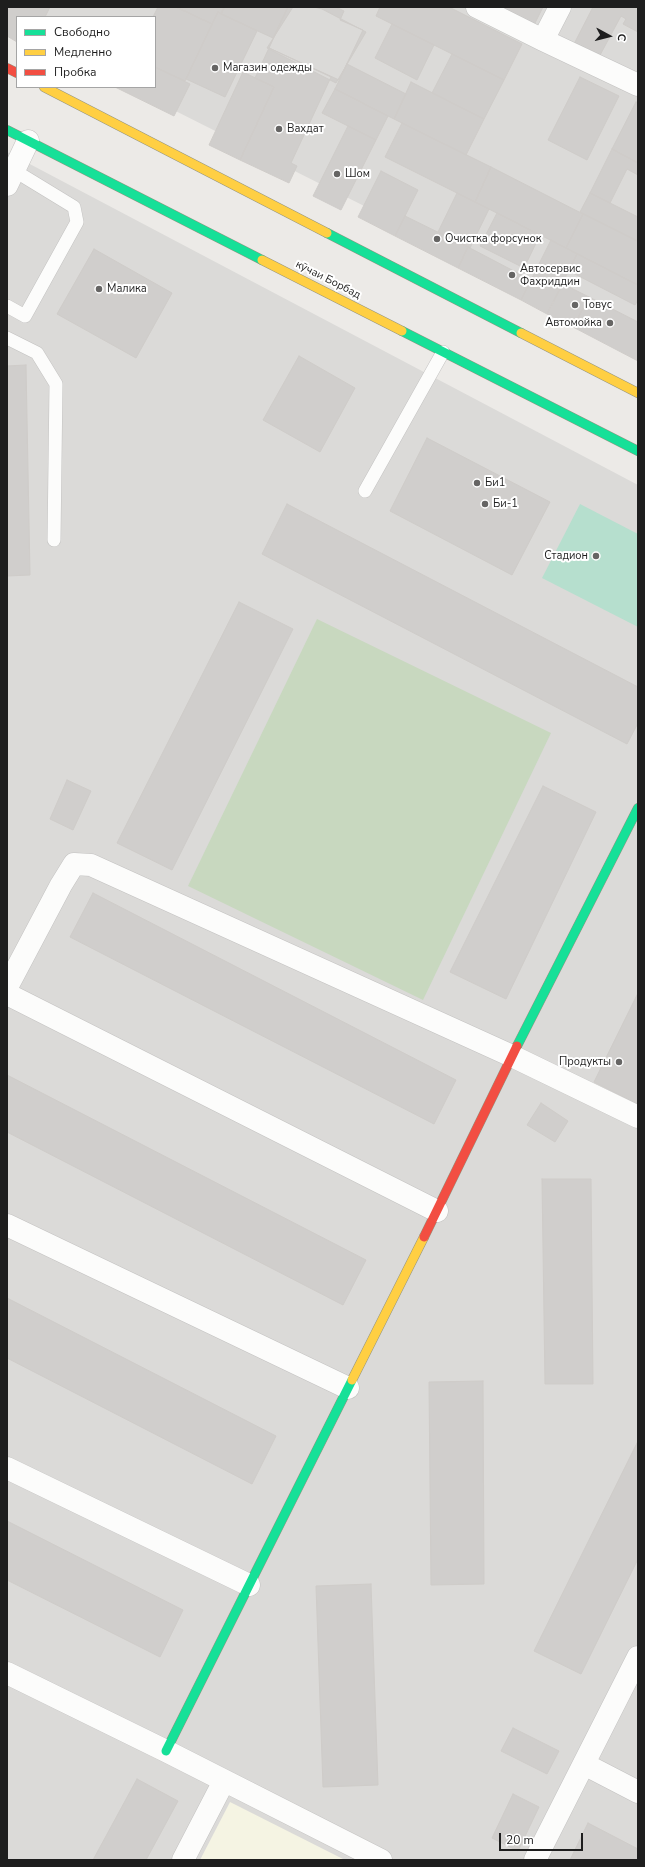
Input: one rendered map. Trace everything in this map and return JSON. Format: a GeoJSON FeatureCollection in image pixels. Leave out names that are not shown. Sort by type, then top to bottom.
{"type":"FeatureCollection","features":[{"type":"Feature","properties":{"kind":"main road"},"geometry":{"type":"LineString","coordinates":[[7,68],[16,72]]}},
{"type":"Feature","properties":{"kind":"main road"},"geometry":{"type":"LineString","coordinates":[[46,88],[638,392]]}},
{"type":"Feature","properties":{"kind":"main road","name":"кӯчаи Борбад"},"geometry":{"type":"LineString","coordinates":[[7,130],[638,451]]}},
{"type":"Feature","properties":{"kind":"main road"},"geometry":{"type":"LineString","coordinates":[[166,1751],[437,1211],[512,1056],[638,808]]}},
{"type":"Feature","properties":{"kind":"street"},"geometry":{"type":"LineString","coordinates":[[477,7],[638,85]]}},
{"type":"Feature","properties":{"kind":"street"},"geometry":{"type":"LineString","coordinates":[[543,40],[560,7]]}},
{"type":"Feature","properties":{"kind":"street"},"geometry":{"type":"LineString","coordinates":[[11,178],[28,141]]}},
{"type":"Feature","properties":{"kind":"street"},"geometry":{"type":"LineString","coordinates":[[7,987],[61,885],[74,864],[91,865],[512,1056],[638,1117]]}},
{"type":"Feature","properties":{"kind":"street"},"geometry":{"type":"LineString","coordinates":[[7,994],[437,1211]]}},
{"type":"Feature","properties":{"kind":"street"},"geometry":{"type":"LineString","coordinates":[[7,1225],[348,1388]]}},
{"type":"Feature","properties":{"kind":"street"},"geometry":{"type":"LineString","coordinates":[[7,1468],[250,1585]]}},
{"type":"Feature","properties":{"kind":"street"},"geometry":{"type":"LineString","coordinates":[[535,1860],[638,1657]]}},
{"type":"Feature","properties":{"kind":"street"},"geometry":{"type":"LineString","coordinates":[[7,1673],[166,1751],[381,1860]]}},
{"type":"Feature","properties":{"kind":"street"},"geometry":{"type":"LineString","coordinates":[[584,1764],[638,1792]]}},
{"type":"Feature","properties":{"kind":"street"},"geometry":{"type":"LineString","coordinates":[[183,1860],[224,1781]]}},
{"type":"Feature","properties":{"kind":"lane"},"geometry":{"type":"LineString","coordinates":[[7,306],[25,316],[77,222],[74,207],[42,186],[11,178]]}},
{"type":"Feature","properties":{"kind":"lane"},"geometry":{"type":"LineString","coordinates":[[7,338],[37,353],[56,384],[54,540]]}},
{"type":"Feature","properties":{"kind":"lane"},"geometry":{"type":"LineString","coordinates":[[365,491],[443,352]]}},
{"type":"Feature","properties":{"kind":"shaded area"},"geometry":{"type":"Polygon","coordinates":[[[7,7],[638,7],[638,344],[130,88],[156,88],[156,16],[16,16],[7,7]]]}},
{"type":"Feature","properties":{"kind":"shaded area"},"geometry":{"type":"Polygon","coordinates":[[[7,152],[638,485],[638,1860],[7,1860],[7,152]]]}},
{"type":"Feature","properties":{"kind":"shaded area"},"geometry":{"type":"Polygon","coordinates":[[[317,619],[551,733],[423,1000],[188,886],[317,619]]]}},
{"type":"Feature","properties":{"kind":"shaded area"},"geometry":{"type":"Polygon","coordinates":[[[230,1802],[345,1860],[200,1860],[230,1802]]]}},
{"type":"Feature","properties":{"kind":"green space","name":"Стадион"},"geometry":{"type":"Polygon","coordinates":[[[580,504],[638,534],[638,627],[542,578],[580,504]]]}},
{"type":"Feature","properties":{"kind":"building"},"geometry":{"type":"Polygon","coordinates":[[[7,7],[50,7],[46,16],[16,16],[16,41],[7,36],[7,7]]]}},
{"type":"Feature","properties":{"kind":"building"},"geometry":{"type":"Polygon","coordinates":[[[158,7],[176,7],[212,24],[185,81],[156,67],[156,16],[154,16],[158,7]]]}},
{"type":"Feature","properties":{"kind":"building"},"geometry":{"type":"Polygon","coordinates":[[[176,7],[225,7],[221,14],[218,12],[212,24],[176,7]]]}},
{"type":"Feature","properties":{"kind":"building"},"geometry":{"type":"Polygon","coordinates":[[[224,7],[288,7],[273,38],[221,14],[224,7]]]}},
{"type":"Feature","properties":{"kind":"building"},"geometry":{"type":"Polygon","coordinates":[[[288,7],[336,7],[344,11],[340,20],[363,30],[339,80],[269,48],[288,7]]]}},
{"type":"Feature","properties":{"kind":"building"},"geometry":{"type":"Polygon","coordinates":[[[293,7],[314,7],[322,9],[366,32],[336,83],[267,48],[293,7]]]}},
{"type":"Feature","properties":{"kind":"building"},"geometry":{"type":"Polygon","coordinates":[[[380,7],[449,7],[522,44],[504,80],[376,16],[380,7]]]}},
{"type":"Feature","properties":{"kind":"building"},"geometry":{"type":"Polygon","coordinates":[[[494,7],[543,7],[533,27],[494,7]]]}},
{"type":"Feature","properties":{"kind":"building"},"geometry":{"type":"Polygon","coordinates":[[[593,7],[638,7],[638,32],[623,24],[626,19],[621,16],[599,57],[574,44],[593,7]]]}},
{"type":"Feature","properties":{"kind":"building"},"geometry":{"type":"Polygon","coordinates":[[[218,12],[257,31],[225,97],[186,79],[218,12]]]}},
{"type":"Feature","properties":{"kind":"building"},"geometry":{"type":"Polygon","coordinates":[[[392,24],[434,45],[417,80],[375,58],[392,24]]]}},
{"type":"Feature","properties":{"kind":"building"},"geometry":{"type":"Polygon","coordinates":[[[269,48],[331,77],[291,163],[297,166],[289,183],[240,160],[274,87],[255,78],[269,48]]]}},
{"type":"Feature","properties":{"kind":"building"},"geometry":{"type":"Polygon","coordinates":[[[452,54],[504,80],[484,119],[432,93],[452,54]]]}},
{"type":"Feature","properties":{"kind":"building"},"geometry":{"type":"Polygon","coordinates":[[[347,64],[406,94],[394,119],[335,89],[347,64]]]}},
{"type":"Feature","properties":{"kind":"building"},"geometry":{"type":"Polygon","coordinates":[[[156,67],[190,84],[174,116],[117,88],[156,88],[156,67]]]}},
{"type":"Feature","properties":{"kind":"building"},"geometry":{"type":"Polygon","coordinates":[[[243,72],[274,87],[240,160],[209,145],[243,72]]]}},
{"type":"Feature","properties":{"kind":"building"},"geometry":{"type":"Polygon","coordinates":[[[580,77],[619,96],[587,160],[548,140],[580,77]]]}},
{"type":"Feature","properties":{"kind":"building"},"geometry":{"type":"Polygon","coordinates":[[[411,82],[484,119],[466,155],[394,119],[411,82]]]}},
{"type":"Feature","properties":{"kind":"building"},"geometry":{"type":"Polygon","coordinates":[[[335,89],[388,116],[376,140],[322,113],[335,89]]]}},
{"type":"Feature","properties":{"kind":"building"},"geometry":{"type":"Polygon","coordinates":[[[636,102],[638,103],[638,163],[612,149],[636,102]]]}},
{"type":"Feature","properties":{"kind":"building"},"geometry":{"type":"Polygon","coordinates":[[[402,123],[491,167],[475,202],[385,157],[402,123]]]}},
{"type":"Feature","properties":{"kind":"building"},"geometry":{"type":"Polygon","coordinates":[[[348,126],[376,140],[341,210],[313,196],[348,126]]]}},
{"type":"Feature","properties":{"kind":"building"},"geometry":{"type":"Polygon","coordinates":[[[612,149],[638,163],[638,175],[627,169],[610,203],[590,193],[612,149]]]}},
{"type":"Feature","properties":{"kind":"building"},"geometry":{"type":"Polygon","coordinates":[[[491,167],[583,214],[566,248],[475,202],[491,167]]]}},
{"type":"Feature","properties":{"kind":"building"},"geometry":{"type":"Polygon","coordinates":[[[381,171],[418,190],[395,236],[358,217],[381,171]]]}},
{"type":"Feature","properties":{"kind":"building"},"geometry":{"type":"Polygon","coordinates":[[[457,193],[489,209],[470,248],[438,232],[457,193]]]}},
{"type":"Feature","properties":{"kind":"building"},"geometry":{"type":"Polygon","coordinates":[[[590,193],[638,217],[637,241],[580,212],[590,193]]]}},
{"type":"Feature","properties":{"kind":"building"},"geometry":{"type":"Polygon","coordinates":[[[497,213],[540,235],[524,268],[480,246],[497,213]]]}},
{"type":"Feature","properties":{"kind":"building"},"geometry":{"type":"Polygon","coordinates":[[[583,214],[638,241],[638,285],[566,248],[583,214]]]}},
{"type":"Feature","properties":{"kind":"building"},"geometry":{"type":"Polygon","coordinates":[[[405,216],[468,247],[458,268],[395,236],[405,216]]]}},
{"type":"Feature","properties":{"kind":"building"},"geometry":{"type":"Polygon","coordinates":[[[551,240],[577,254],[547,314],[521,300],[551,240]]]}},
{"type":"Feature","properties":{"kind":"building"},"geometry":{"type":"Polygon","coordinates":[[[468,247],[531,280],[521,300],[458,268],[468,247]]]}},
{"type":"Feature","properties":{"kind":"building"},"geometry":{"type":"Polygon","coordinates":[[[94,249],[172,293],[136,358],[57,314],[94,249]]]}},
{"type":"Feature","properties":{"kind":"building"},"geometry":{"type":"Polygon","coordinates":[[[577,254],[638,285],[638,300],[635,305],[569,271],[577,254]]]}},
{"type":"Feature","properties":{"kind":"building"},"geometry":{"type":"Polygon","coordinates":[[[563,284],[589,297],[573,327],[547,314],[563,284]]]}},
{"type":"Feature","properties":{"kind":"building"},"geometry":{"type":"Polygon","coordinates":[[[589,297],[638,322],[638,361],[573,327],[589,297]]]}},
{"type":"Feature","properties":{"kind":"building"},"geometry":{"type":"Polygon","coordinates":[[[299,356],[355,388],[320,452],[263,420],[299,356]]]}},
{"type":"Feature","properties":{"kind":"building"},"geometry":{"type":"Polygon","coordinates":[[[26,365],[30,575],[7,576],[7,366],[26,365]]]}},
{"type":"Feature","properties":{"kind":"building"},"geometry":{"type":"Polygon","coordinates":[[[427,438],[550,502],[512,575],[390,511],[427,438]]]}},
{"type":"Feature","properties":{"kind":"building"},"geometry":{"type":"Polygon","coordinates":[[[287,504],[638,687],[638,723],[627,744],[262,554],[287,504]]]}},
{"type":"Feature","properties":{"kind":"building"},"geometry":{"type":"Polygon","coordinates":[[[239,602],[293,629],[172,870],[117,843],[239,602]]]}},
{"type":"Feature","properties":{"kind":"building"},"geometry":{"type":"Polygon","coordinates":[[[67,780],[91,791],[73,830],[50,819],[67,780]]]}},
{"type":"Feature","properties":{"kind":"building"},"geometry":{"type":"Polygon","coordinates":[[[543,786],[596,812],[506,999],[450,972],[543,786]]]}},
{"type":"Feature","properties":{"kind":"building"},"geometry":{"type":"Polygon","coordinates":[[[93,893],[456,1080],[434,1124],[70,937],[93,893]]]}},
{"type":"Feature","properties":{"kind":"building"},"geometry":{"type":"Polygon","coordinates":[[[638,993],[638,1104],[594,1082],[638,993]]]}},
{"type":"Feature","properties":{"kind":"building"},"geometry":{"type":"Polygon","coordinates":[[[7,1075],[366,1260],[343,1305],[7,1132],[7,1075]]]}},
{"type":"Feature","properties":{"kind":"building"},"geometry":{"type":"Polygon","coordinates":[[[541,1103],[568,1121],[555,1142],[527,1125],[541,1103]]]}},
{"type":"Feature","properties":{"kind":"building"},"geometry":{"type":"Polygon","coordinates":[[[542,1179],[591,1179],[593,1384],[545,1384],[542,1179]]]}},
{"type":"Feature","properties":{"kind":"building"},"geometry":{"type":"Polygon","coordinates":[[[7,1298],[276,1436],[252,1484],[7,1358],[7,1298]]]}},
{"type":"Feature","properties":{"kind":"building"},"geometry":{"type":"Polygon","coordinates":[[[483,1381],[484,1584],[431,1585],[429,1382],[483,1381]]]}},
{"type":"Feature","properties":{"kind":"building"},"geometry":{"type":"Polygon","coordinates":[[[638,1441],[638,1559],[581,1674],[534,1651],[638,1441]]]}},
{"type":"Feature","properties":{"kind":"building"},"geometry":{"type":"Polygon","coordinates":[[[7,1521],[183,1610],[160,1657],[7,1580],[7,1521]]]}},
{"type":"Feature","properties":{"kind":"building"},"geometry":{"type":"Polygon","coordinates":[[[371,1584],[378,1785],[323,1787],[316,1586],[371,1584]]]}},
{"type":"Feature","properties":{"kind":"building"},"geometry":{"type":"Polygon","coordinates":[[[513,1728],[559,1751],[547,1774],[501,1751],[513,1728]]]}},
{"type":"Feature","properties":{"kind":"building"},"geometry":{"type":"Polygon","coordinates":[[[137,1779],[178,1801],[146,1860],[93,1860],[137,1779]]]}},
{"type":"Feature","properties":{"kind":"building"},"geometry":{"type":"Polygon","coordinates":[[[513,1794],[539,1807],[518,1851],[492,1838],[513,1794]]]}},
{"type":"Feature","properties":{"kind":"building"},"geometry":{"type":"Polygon","coordinates":[[[588,1823],[638,1849],[638,1860],[570,1860],[588,1823]]]}},
{"type":"Feature","properties":{"kind":"traffic: fast"},"geometry":{"type":"LineString","coordinates":[[7,130],[262,260]]}},
{"type":"Feature","properties":{"kind":"traffic: fast"},"geometry":{"type":"LineString","coordinates":[[327,233],[521,333]]}},
{"type":"Feature","properties":{"kind":"traffic: fast"},"geometry":{"type":"LineString","coordinates":[[402,331],[638,451]]}},
{"type":"Feature","properties":{"kind":"traffic: fast"},"geometry":{"type":"LineString","coordinates":[[517,1046],[638,808]]}},
{"type":"Feature","properties":{"kind":"traffic: fast"},"geometry":{"type":"LineString","coordinates":[[166,1751],[352,1380]]}},
{"type":"Feature","properties":{"kind":"traffic: slow"},"geometry":{"type":"LineString","coordinates":[[46,88],[327,233]]}},
{"type":"Feature","properties":{"kind":"traffic: slow"},"geometry":{"type":"LineString","coordinates":[[262,260],[402,331]]}},
{"type":"Feature","properties":{"kind":"traffic: slow"},"geometry":{"type":"LineString","coordinates":[[521,333],[638,393]]}},
{"type":"Feature","properties":{"kind":"traffic: slow"},"geometry":{"type":"LineString","coordinates":[[352,1380],[424,1237]]}},
{"type":"Feature","properties":{"kind":"traffic: jam"},"geometry":{"type":"LineString","coordinates":[[7,68],[16,72]]}},
{"type":"Feature","properties":{"kind":"traffic: jam"},"geometry":{"type":"LineString","coordinates":[[424,1237],[517,1046]]}},
{"type":"Feature","properties":{"kind":"place","name":"Магазин одежды"},"geometry":{"type":"Point","coordinates":[215,68]}},
{"type":"Feature","properties":{"kind":"place","name":"Вахдат"},"geometry":{"type":"Point","coordinates":[279,129]}},
{"type":"Feature","properties":{"kind":"place","name":"Шом"},"geometry":{"type":"Point","coordinates":[337,174]}},
{"type":"Feature","properties":{"kind":"place","name":"Очистка форсунок"},"geometry":{"type":"Point","coordinates":[437,239]}},
{"type":"Feature","properties":{"kind":"place","name":"Автосервис Фахриддин"},"geometry":{"type":"Point","coordinates":[512,275]}},
{"type":"Feature","properties":{"kind":"place","name":"Малика"},"geometry":{"type":"Point","coordinates":[99,289]}},
{"type":"Feature","properties":{"kind":"place","name":"Товус"},"geometry":{"type":"Point","coordinates":[575,305]}},
{"type":"Feature","properties":{"kind":"place","name":"Автомойка"},"geometry":{"type":"Point","coordinates":[610,323]}},
{"type":"Feature","properties":{"kind":"place","name":"Би1"},"geometry":{"type":"Point","coordinates":[477,483]}},
{"type":"Feature","properties":{"kind":"place","name":"Би-1"},"geometry":{"type":"Point","coordinates":[485,504]}},
{"type":"Feature","properties":{"kind":"place","name":"Стадион"},"geometry":{"type":"Point","coordinates":[596,556]}},
{"type":"Feature","properties":{"kind":"place","name":"Продукты"},"geometry":{"type":"Point","coordinates":[619,1062]}}]}
